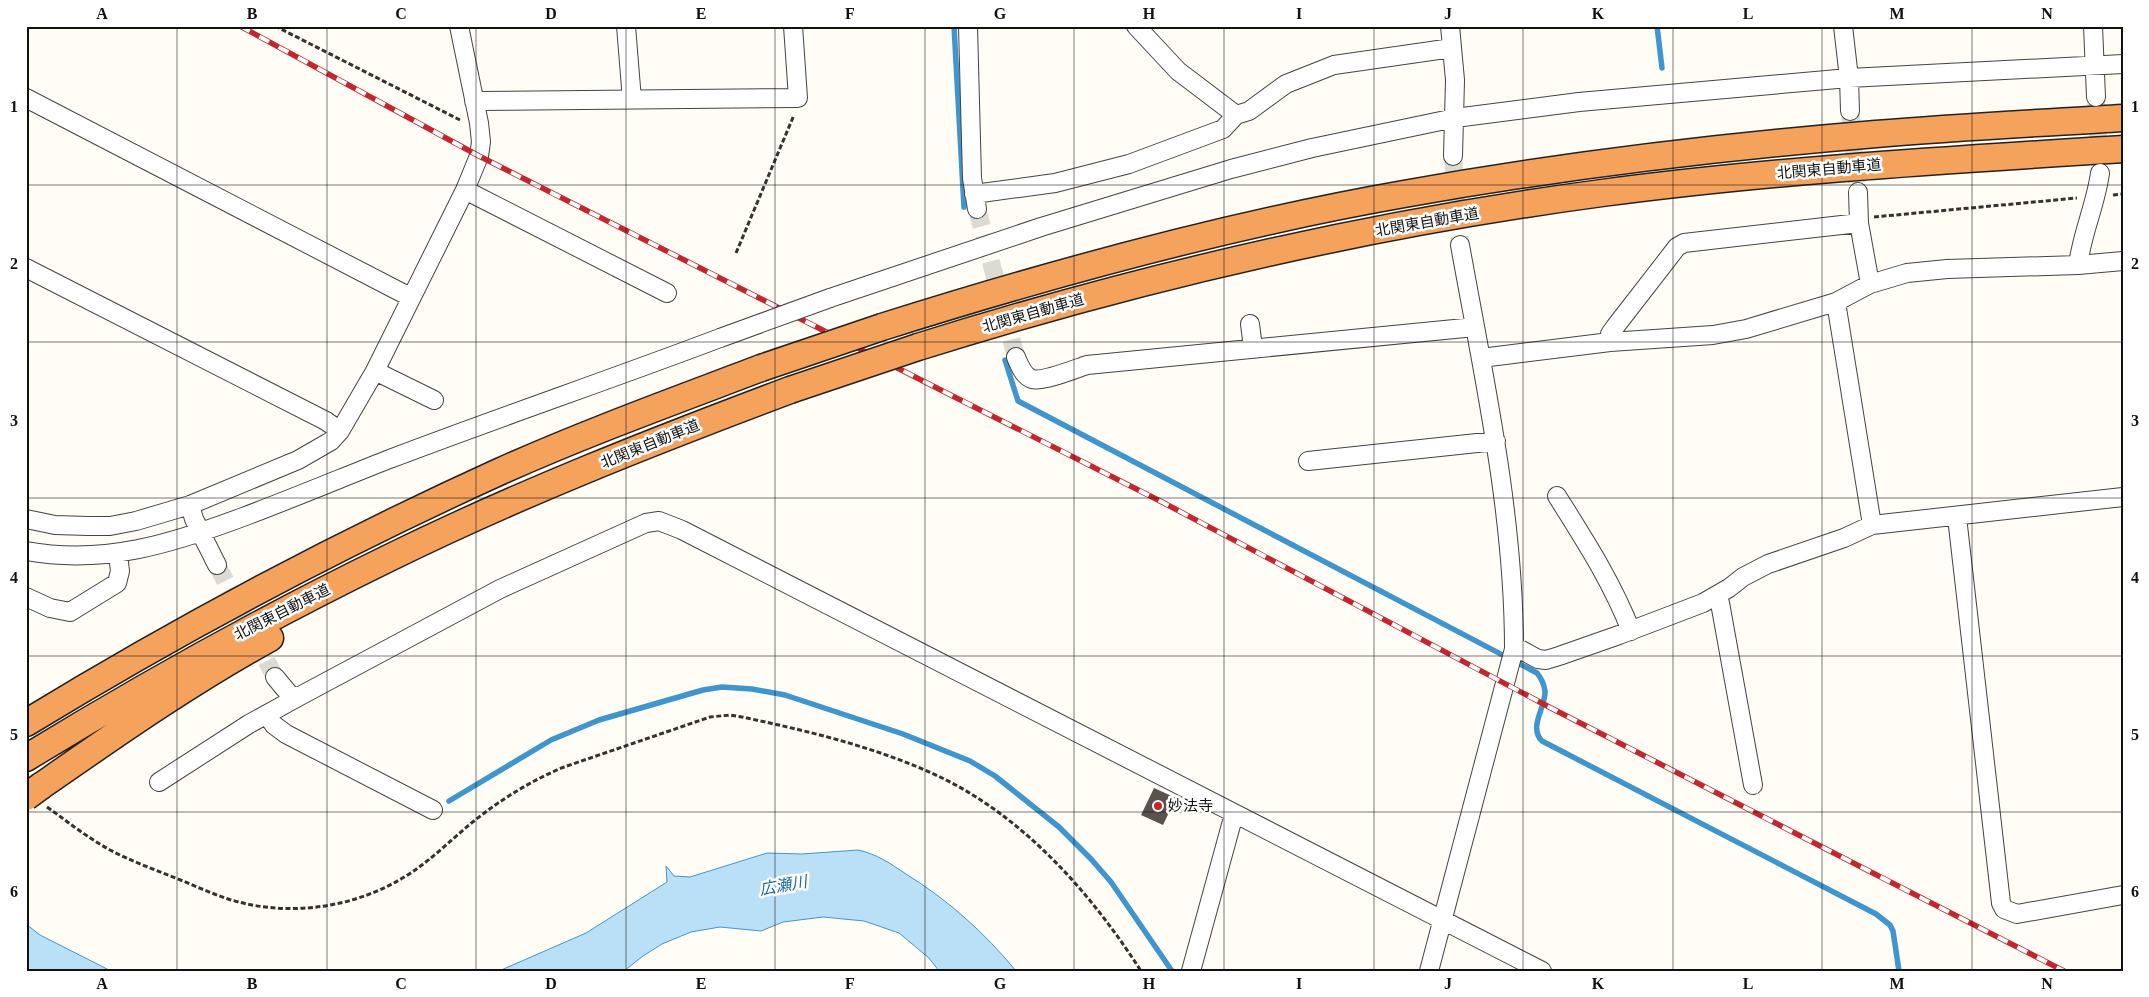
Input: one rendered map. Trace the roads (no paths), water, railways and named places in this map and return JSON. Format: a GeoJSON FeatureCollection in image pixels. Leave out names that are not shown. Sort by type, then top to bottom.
{"type":"FeatureCollection","features":[{"type":"Feature","properties":{"kind":"highway","name":"北関東自動車道"},"geometry":{"type":"LineString","coordinates":[[26,723],[106,674],[215,613],[379,528],[503,470],[644,412],[761,368],[988,294],[1194,238],[1410,193],[1598,163],[1742,146],[1879,133],[2123,118]]}},
{"type":"Feature","properties":{"kind":"highway","name":"北関東自動車道"},"geometry":{"type":"LineString","coordinates":[[26,758],[122,700],[228,640],[389,558],[512,501],[655,441],[790,390],[997,322],[1201,268],[1278,250],[1485,211],[1601,193],[1884,164],[2123,149]]}},
{"type":"Feature","properties":{"kind":"highway"},"geometry":{"type":"LineString","coordinates":[[36,795],[132,723],[238,655],[396,569],[512,501]]}},
{"type":"Feature","properties":{"kind":"street"},"geometry":{"type":"LineString","coordinates":[[26,520],[55,525],[110,526],[136,521],[190,505],[314,452],[331,441],[340,431],[375,371],[479,156],[481,142],[479,123],[459,26]]}},
{"type":"Feature","properties":{"kind":"street"},"geometry":{"type":"LineString","coordinates":[[626,26],[632,100]]}},
{"type":"Feature","properties":{"kind":"street"},"geometry":{"type":"LineString","coordinates":[[474,101],[798,98],[793,26]]}},
{"type":"Feature","properties":{"kind":"street"},"geometry":{"type":"LineString","coordinates":[[968,26],[972,178],[976,202],[1129,164],[1223,129],[1236,115],[1249,111],[1286,84],[1334,65],[1452,48]]}},
{"type":"Feature","properties":{"kind":"street"},"geometry":{"type":"LineString","coordinates":[[1136,26],[1178,71],[1236,115]]}},
{"type":"Feature","properties":{"kind":"street"},"geometry":{"type":"LineString","coordinates":[[1450,26],[1455,80],[1453,156]]}},
{"type":"Feature","properties":{"kind":"street"},"geometry":{"type":"LineString","coordinates":[[1843,26],[1849,78],[1850,111]]}},
{"type":"Feature","properties":{"kind":"street"},"geometry":{"type":"LineString","coordinates":[[2093,26],[2096,97]]}},
{"type":"Feature","properties":{"kind":"street"},"geometry":{"type":"LineString","coordinates":[[26,552],[75,557],[118,554],[173,542],[304,494],[386,460],[830,298],[1041,227],[1231,170],[1312,148],[1454,118],[1579,102],[1849,78],[2123,64]]}},
{"type":"Feature","properties":{"kind":"street"},"geometry":{"type":"LineString","coordinates":[[26,98],[410,297]]}},
{"type":"Feature","properties":{"kind":"street"},"geometry":{"type":"LineString","coordinates":[[2078,265],[2100,173]]}},
{"type":"Feature","properties":{"kind":"street"},"geometry":{"type":"LineString","coordinates":[[464,190],[667,293]]}},
{"type":"Feature","properties":{"kind":"street"},"geometry":{"type":"LineString","coordinates":[[1858,192],[1860,222],[1870,284]]}},
{"type":"Feature","properties":{"kind":"street"},"geometry":{"type":"LineString","coordinates":[[1610,342],[1610,334],[1615,327],[1677,247],[1684,243],[1860,222]]}},
{"type":"Feature","properties":{"kind":"street"},"geometry":{"type":"LineString","coordinates":[[1429,971],[1514,646],[1513,595],[1500,463],[1460,245]]}},
{"type":"Feature","properties":{"kind":"street"},"geometry":{"type":"LineString","coordinates":[[1481,358],[1610,342],[1713,335],[1746,330],[1836,302],[1870,284],[1907,273],[1927,270],[2078,265],[2123,261]]}},
{"type":"Feature","properties":{"kind":"street"},"geometry":{"type":"LineString","coordinates":[[26,268],[326,421],[340,431]]}},
{"type":"Feature","properties":{"kind":"street"},"geometry":{"type":"LineString","coordinates":[[1836,302],[1872,525]]}},
{"type":"Feature","properties":{"kind":"street"},"geometry":{"type":"LineString","coordinates":[[1250,324],[1253,348]]}},
{"type":"Feature","properties":{"kind":"street"},"geometry":{"type":"LineString","coordinates":[[1016,357],[1024,373],[1032,379],[1043,378],[1087,365],[1475,327]]}},
{"type":"Feature","properties":{"kind":"street"},"geometry":{"type":"LineString","coordinates":[[375,371],[434,400]]}},
{"type":"Feature","properties":{"kind":"street"},"geometry":{"type":"LineString","coordinates":[[1308,461],[1496,441]]}},
{"type":"Feature","properties":{"kind":"street"},"geometry":{"type":"LineString","coordinates":[[1557,496],[1593,553],[1624,612],[1631,631]]}},
{"type":"Feature","properties":{"kind":"street"},"geometry":{"type":"LineString","coordinates":[[1514,646],[1538,659],[1546,660],[1631,631],[1703,602],[1768,564],[1844,538],[1872,525],[2123,497]]}},
{"type":"Feature","properties":{"kind":"street"},"geometry":{"type":"LineString","coordinates":[[190,505],[194,519],[218,565]]}},
{"type":"Feature","properties":{"kind":"street"},"geometry":{"type":"LineString","coordinates":[[1957,517],[2001,904],[2004,909],[2017,914],[2123,895]]}},
{"type":"Feature","properties":{"kind":"street"},"geometry":{"type":"LineString","coordinates":[[159,782],[249,724],[500,589],[646,522],[659,521],[682,530],[1542,971]]}},
{"type":"Feature","properties":{"kind":"street"},"geometry":{"type":"LineString","coordinates":[[26,596],[50,608],[70,612],[117,583],[120,570],[118,554]]}},
{"type":"Feature","properties":{"kind":"street"},"geometry":{"type":"LineString","coordinates":[[1716,596],[1720,603],[1753,785]]}},
{"type":"Feature","properties":{"kind":"street"},"geometry":{"type":"LineString","coordinates":[[276,678],[290,695],[298,697]]}},
{"type":"Feature","properties":{"kind":"street"},"geometry":{"type":"LineString","coordinates":[[267,715],[274,725],[286,734],[433,810]]}},
{"type":"Feature","properties":{"kind":"street"},"geometry":{"type":"LineString","coordinates":[[1191,971],[1234,814]]}},
{"type":"Feature","properties":{"kind":"water","name":"広瀬川"},"geometry":{"type":"Polygon","coordinates":[[[858,850],[884,860],[937,895],[979,930],[1016,971],[939,971],[929,958],[899,933],[864,921],[823,917],[783,922],[761,931],[720,927],[691,932],[662,944],[624,971],[499,971],[586,933],[667,882],[666,866],[674,876],[690,877],[767,853],[802,854],[858,850]]]}},
{"type":"Feature","properties":{"kind":"water"},"geometry":{"type":"Polygon","coordinates":[[[26,924],[40,935],[111,971],[26,971],[26,924]]]}},
{"type":"Feature","properties":{"kind":"waterway"},"geometry":{"type":"LineString","coordinates":[[954,26],[964,207]]}},
{"type":"Feature","properties":{"kind":"waterway"},"geometry":{"type":"LineString","coordinates":[[1657,26],[1662,68]]}},
{"type":"Feature","properties":{"kind":"waterway"},"geometry":{"type":"LineString","coordinates":[[1005,360],[1018,401],[1537,673],[1545,691],[1537,723],[1538,735],[1542,741],[1876,914],[1890,925],[1893,931],[1899,971]]}},
{"type":"Feature","properties":{"kind":"waterway"},"geometry":{"type":"LineString","coordinates":[[449,801],[551,740],[599,720],[703,690],[722,687],[752,689],[785,695],[903,734],[970,761],[995,776],[1059,827],[1091,859],[1111,882],[1172,971]]}},
{"type":"Feature","properties":{"kind":"tunnel"},"geometry":{"type":"LineString","coordinates":[[2096,97],[2099,160]]}},
{"type":"Feature","properties":{"kind":"tunnel"},"geometry":{"type":"LineString","coordinates":[[1850,111],[1858,192]]}},
{"type":"Feature","properties":{"kind":"tunnel"},"geometry":{"type":"LineString","coordinates":[[1453,156],[1460,245]]}},
{"type":"Feature","properties":{"kind":"tunnel"},"geometry":{"type":"LineString","coordinates":[[977,209],[1016,357]]}},
{"type":"Feature","properties":{"kind":"tunnel"},"geometry":{"type":"LineString","coordinates":[[217,565],[275,677]]}},
{"type":"Feature","properties":{"kind":"railway"},"geometry":{"type":"LineString","coordinates":[[240,26],[479,156],[1162,502],[1551,708],[2064,971]]}},
{"type":"Feature","properties":{"kind":"place","name":"妙法寺"},"geometry":{"type":"Point","coordinates":[1158,806]}}]}
